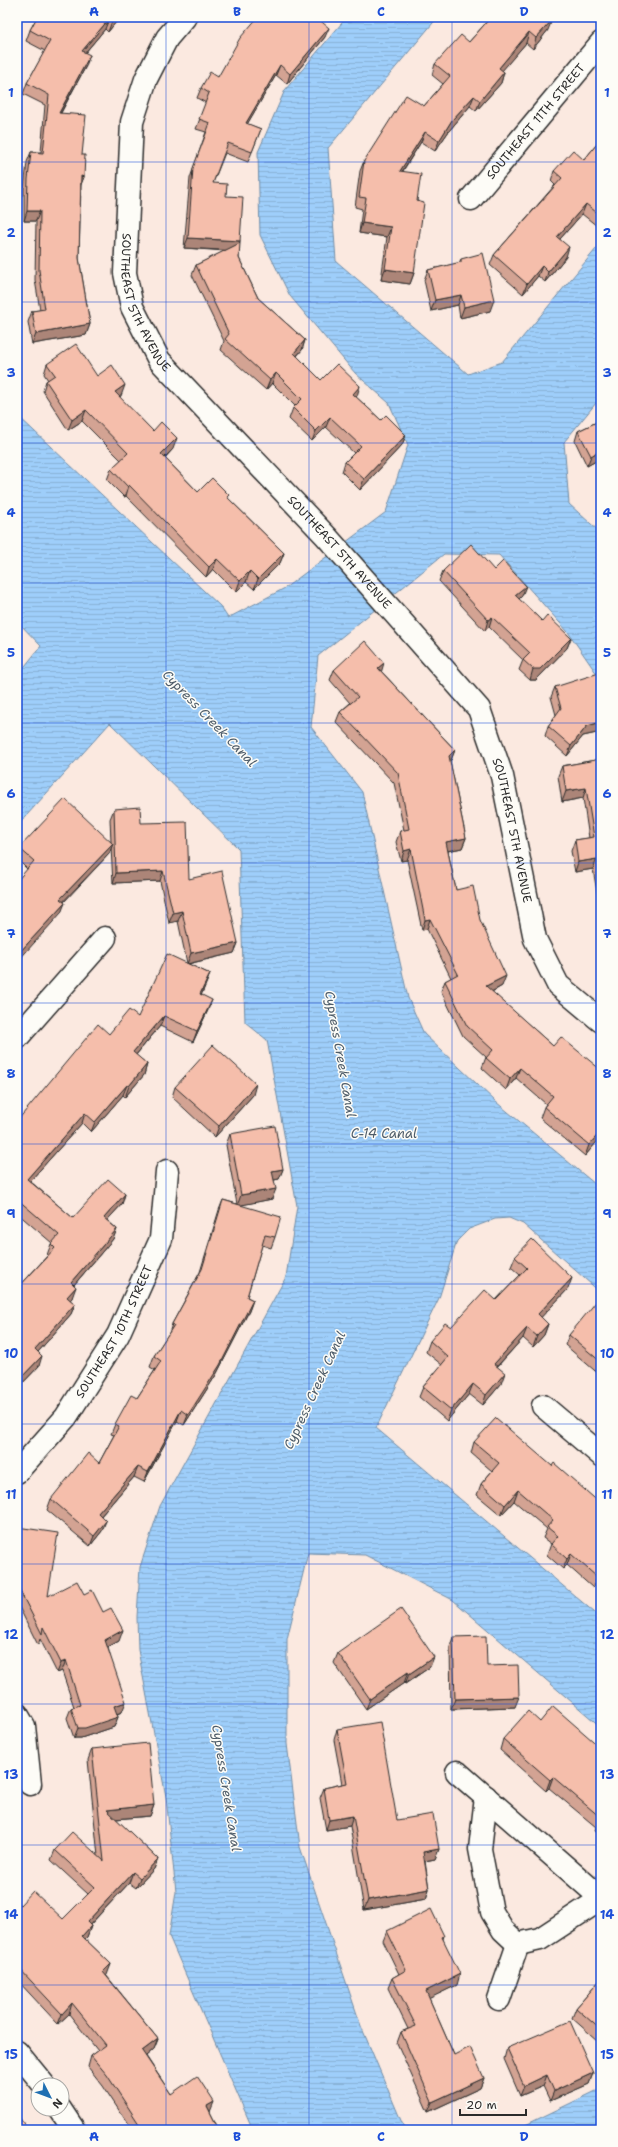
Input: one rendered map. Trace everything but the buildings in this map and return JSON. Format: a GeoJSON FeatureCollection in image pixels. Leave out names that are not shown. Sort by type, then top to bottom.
{"type":"FeatureCollection","features":[{"type":"Feature","properties":{"kind":"street","name":"SOUTHEAST 5TH AVENUE"},"geometry":{"type":"LineString","coordinates":[[185,17],[167,38],[146,79],[132,122],[125,273],[132,307],[159,360],[326,536],[397,614],[479,710],[502,776],[534,939],[558,985],[601,1021]]}},
{"type":"Feature","properties":{"kind":"street","name":"SOUTHEAST 11TH STREET"},"geometry":{"type":"LineString","coordinates":[[471,199],[601,43]]}},
{"type":"Feature","properties":{"kind":"street"},"geometry":{"type":"LineString","coordinates":[[17,1038],[104,938]]}},
{"type":"Feature","properties":{"kind":"street","name":"SOUTHEAST 10TH STREET"},"geometry":{"type":"LineString","coordinates":[[17,1472],[66,1417],[118,1335],[161,1239],[167,1171]]}},
{"type":"Feature","properties":{"kind":"street"},"geometry":{"type":"LineString","coordinates":[[543,1406],[601,1456]]}},
{"type":"Feature","properties":{"kind":"street"},"geometry":{"type":"LineString","coordinates":[[17,1714],[24,1726],[30,1784]]}},
{"type":"Feature","properties":{"kind":"street"},"geometry":{"type":"LineString","coordinates":[[457,1772],[601,1899],[540,1939],[518,1944]]}},
{"type":"Feature","properties":{"kind":"street"},"geometry":{"type":"LineString","coordinates":[[486,1797],[480,1849],[492,1912],[503,1930],[518,1944]]}},
{"type":"Feature","properties":{"kind":"street"},"geometry":{"type":"LineString","coordinates":[[499,1999],[518,1944]]}},
{"type":"Feature","properties":{"kind":"street"},"geometry":{"type":"LineString","coordinates":[[17,2052],[37,2077]]}},
{"type":"Feature","properties":{"kind":"street"},"geometry":{"type":"LineString","coordinates":[[65,2117],[74,2130]]}},
{"type":"Feature","properties":{"kind":"water","name":"C-14 Canal"},"geometry":{"type":"Polygon","coordinates":[[[347,17],[438,17],[328,148],[336,261],[468,374],[502,362],[601,243],[601,397],[564,442],[569,504],[601,533],[601,680],[568,632],[499,555],[444,554],[318,656],[311,727],[362,792],[408,998],[424,1034],[496,1102],[601,1189],[601,1293],[523,1224],[509,1218],[495,1219],[469,1229],[457,1241],[439,1298],[376,1428],[601,1618],[601,1727],[453,1600],[365,1555],[308,1553],[287,1639],[287,1744],[300,1847],[361,2026],[405,2130],[253,2130],[169,1936],[176,1892],[166,1797],[138,1650],[137,1617],[140,1567],[160,1506],[286,1277],[297,1206],[267,1040],[245,1022],[239,849],[110,723],[17,826],[17,676],[41,646],[17,621],[17,415],[220,606],[228,618],[285,588],[386,512],[408,445],[389,403],[355,373],[290,296],[260,235],[258,152],[285,90],[347,17]]]}},
{"type":"Feature","properties":{"kind":"water"},"geometry":{"type":"Polygon","coordinates":[[[596,2091],[601,2091],[601,2130],[515,2130],[596,2091]]]}},
{"type":"Feature","properties":{"kind":"water label","name":"Cypress Creek Canal"},"geometry":{"type":"Point","coordinates":[210,718]}},
{"type":"Feature","properties":{"kind":"water label","name":"Cypress Creek Canal"},"geometry":{"type":"Point","coordinates":[341,1054]}},
{"type":"Feature","properties":{"kind":"water label","name":"Cypress Creek Canal"},"geometry":{"type":"Point","coordinates":[314,1390]}},
{"type":"Feature","properties":{"kind":"water label","name":"Cypress Creek Canal"},"geometry":{"type":"Point","coordinates":[227,1788]}}]}
